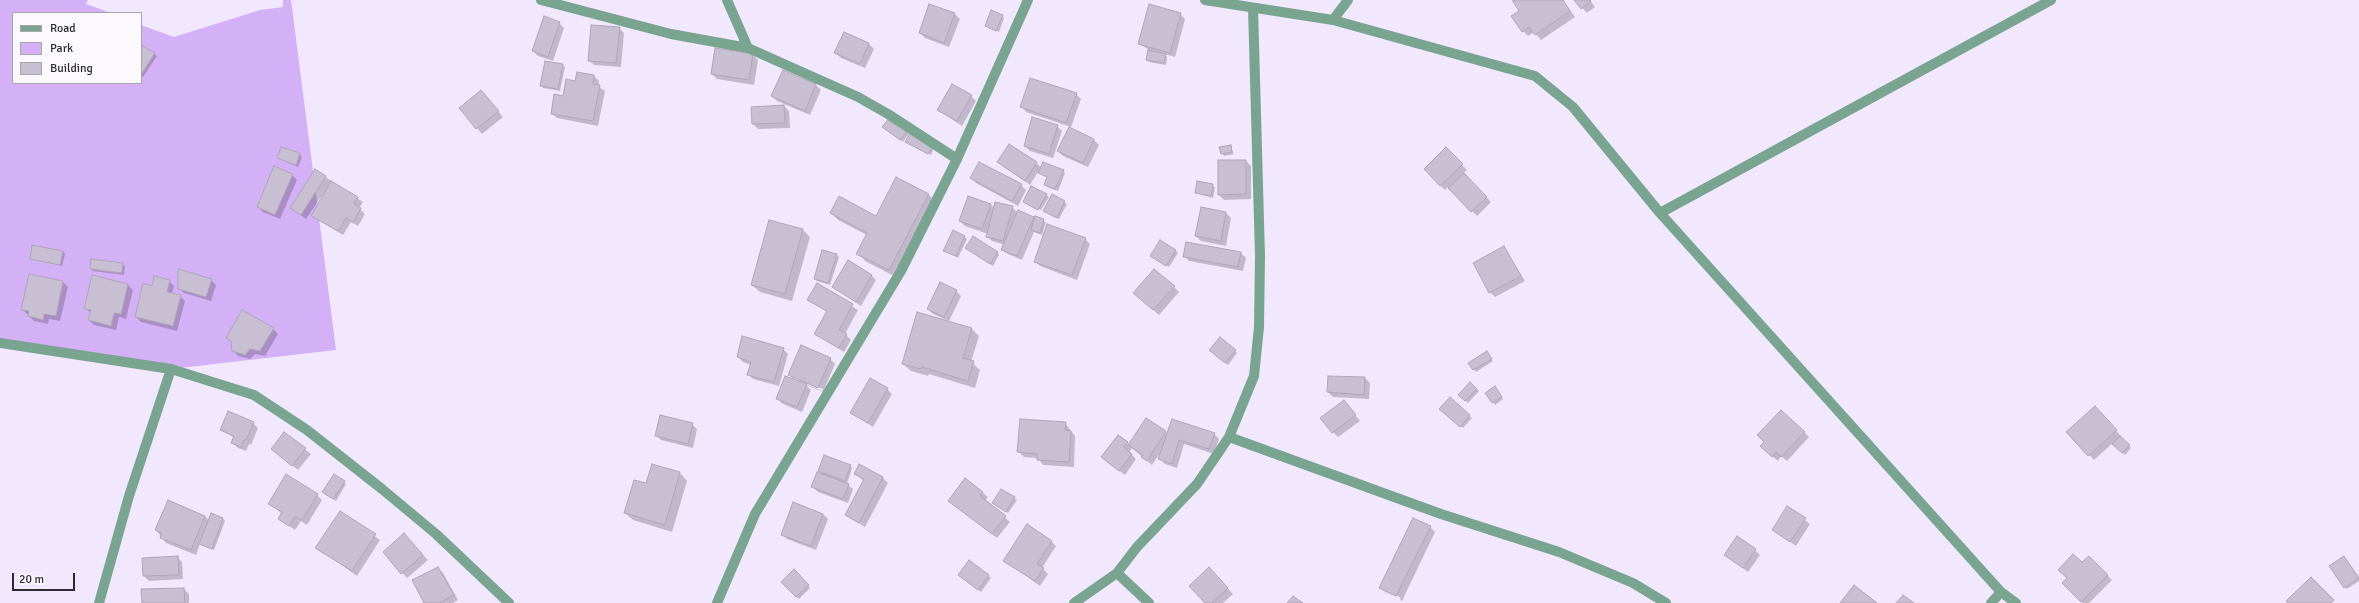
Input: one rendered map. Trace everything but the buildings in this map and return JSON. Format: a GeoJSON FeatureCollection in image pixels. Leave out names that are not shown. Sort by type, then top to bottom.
{"type":"FeatureCollection","features":[{"type":"Feature","properties":{"kind":"street"},"geometry":{"type":"LineString","coordinates":[[541,0],[655,31],[748,48],[858,97],[888,114],[957,159]]}},
{"type":"Feature","properties":{"kind":"street"},"geometry":{"type":"LineString","coordinates":[[727,0],[748,48]]}},
{"type":"Feature","properties":{"kind":"street"},"geometry":{"type":"LineString","coordinates":[[717,603],[755,514],[901,272],[957,159],[1028,0]]}},
{"type":"Feature","properties":{"kind":"street"},"geometry":{"type":"LineString","coordinates":[[1205,0],[1333,20],[1535,76],[1573,107],[1660,213],[2001,592],[2016,603]]}},
{"type":"Feature","properties":{"kind":"street"},"geometry":{"type":"LineString","coordinates":[[1333,20],[1348,0]]}},
{"type":"Feature","properties":{"kind":"street"},"geometry":{"type":"LineString","coordinates":[[1660,213],[2051,0]]}},
{"type":"Feature","properties":{"kind":"street"},"geometry":{"type":"LineString","coordinates":[[1074,603],[1117,573],[1137,547],[1197,484],[1229,437],[1254,376],[1258,327],[1260,256],[1253,8]]}},
{"type":"Feature","properties":{"kind":"street"},"geometry":{"type":"LineString","coordinates":[[0,344],[171,368],[254,395],[307,430],[436,534],[509,603]]}},
{"type":"Feature","properties":{"kind":"street"},"geometry":{"type":"LineString","coordinates":[[99,603],[129,496],[171,368]]}},
{"type":"Feature","properties":{"kind":"street"},"geometry":{"type":"LineString","coordinates":[[1229,437],[1441,514],[1559,552],[1633,583],[1666,603]]}},
{"type":"Feature","properties":{"kind":"street"},"geometry":{"type":"LineString","coordinates":[[1117,573],[1148,603]]}},
{"type":"Feature","properties":{"kind":"street"},"geometry":{"type":"LineString","coordinates":[[1991,603],[2001,592]]}},
{"type":"Feature","properties":{"kind":"green space"},"geometry":{"type":"Polygon","coordinates":[[[0,0],[88,0],[86,4],[108,12],[12,12],[12,84],[142,84],[142,25],[174,37],[260,10],[283,7],[283,0],[291,0],[336,350],[171,369],[0,343],[0,0]]]}}]}
